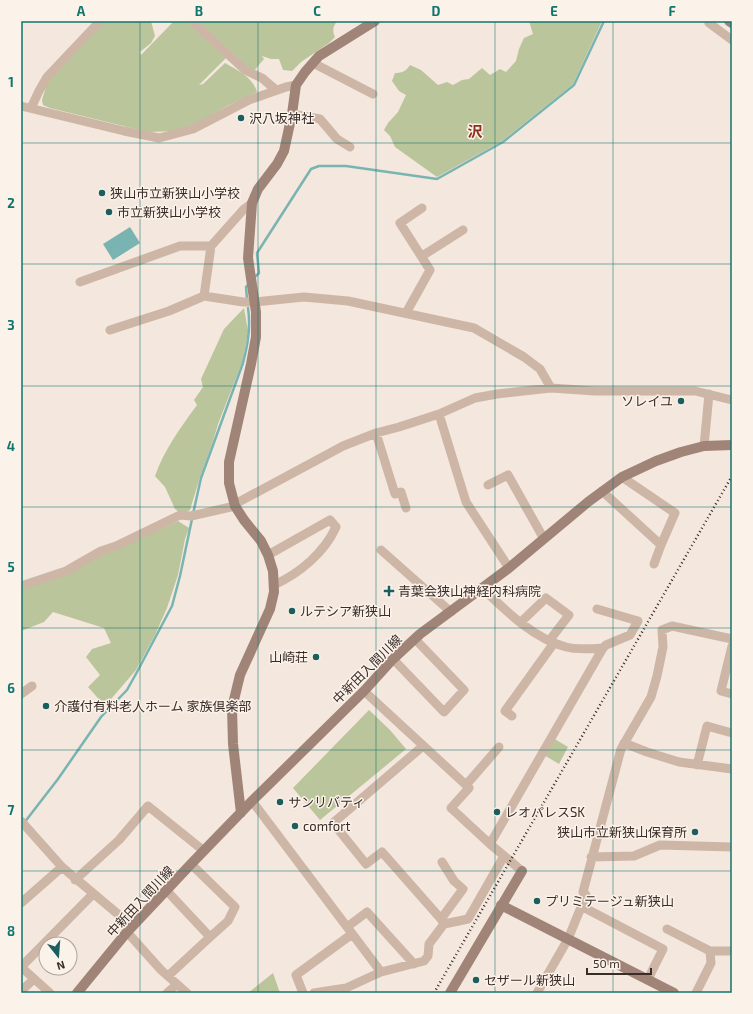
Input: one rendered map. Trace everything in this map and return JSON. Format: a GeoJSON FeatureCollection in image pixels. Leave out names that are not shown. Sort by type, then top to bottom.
{"type":"FeatureCollection","features":[{"type":"Feature","properties":{"kind":"street"},"geometry":{"type":"LineString","coordinates":[[31,108],[47,77],[100,21]]}},
{"type":"Feature","properties":{"kind":"street"},"geometry":{"type":"LineString","coordinates":[[192,21],[245,70],[262,78],[276,90]]}},
{"type":"Feature","properties":{"kind":"street"},"geometry":{"type":"LineString","coordinates":[[241,813],[233,744],[232,708],[240,675],[270,609],[274,592],[272,571],[268,555],[261,541],[244,520],[235,505],[229,483],[229,462],[256,336],[257,323],[255,302],[250,280],[248,258],[252,203],[258,189],[281,157],[286,143],[296,85],[319,56],[375,21]]}},
{"type":"Feature","properties":{"kind":"street"},"geometry":{"type":"LineString","coordinates":[[710,21],[709,23],[732,40]]}},
{"type":"Feature","properties":{"kind":"street"},"geometry":{"type":"LineString","coordinates":[[313,63],[373,94]]}},
{"type":"Feature","properties":{"kind":"street"},"geometry":{"type":"LineString","coordinates":[[21,106],[159,138],[193,129],[249,100],[276,90],[296,85]]}},
{"type":"Feature","properties":{"kind":"street"},"geometry":{"type":"LineString","coordinates":[[292,114],[320,119],[337,139],[350,147]]}},
{"type":"Feature","properties":{"kind":"street"},"geometry":{"type":"LineString","coordinates":[[204,296],[212,246],[244,209],[252,203]]}},
{"type":"Feature","properties":{"kind":"street"},"geometry":{"type":"LineString","coordinates":[[406,313],[430,270],[400,223],[422,208]]}},
{"type":"Feature","properties":{"kind":"street"},"geometry":{"type":"LineString","coordinates":[[422,256],[464,230]]}},
{"type":"Feature","properties":{"kind":"street"},"geometry":{"type":"LineString","coordinates":[[80,282],[180,246],[212,246]]}},
{"type":"Feature","properties":{"kind":"street"},"geometry":{"type":"LineString","coordinates":[[110,330],[169,311],[204,296],[243,302],[304,296],[348,302],[474,328],[524,357],[540,369],[551,388]]}},
{"type":"Feature","properties":{"kind":"street"},"geometry":{"type":"LineString","coordinates":[[21,586],[66,571],[101,551],[116,546],[180,515],[192,516],[235,505],[343,446],[376,433],[439,414],[475,398],[551,388],[595,391],[695,391],[732,400]]}},
{"type":"Feature","properties":{"kind":"street"},"geometry":{"type":"LineString","coordinates":[[704,446],[709,394]]}},
{"type":"Feature","properties":{"kind":"street"},"geometry":{"type":"LineString","coordinates":[[439,414],[466,502],[509,568]]}},
{"type":"Feature","properties":{"kind":"street"},"geometry":{"type":"LineString","coordinates":[[376,433],[395,494],[401,492],[406,508]]}},
{"type":"Feature","properties":{"kind":"street","name":"中新田入間川線"},"geometry":{"type":"LineString","coordinates":[[77,993],[129,929],[191,864],[252,801],[364,691],[393,659],[415,639],[509,568],[622,476],[675,455],[704,446],[732,445]]}},
{"type":"Feature","properties":{"kind":"street"},"geometry":{"type":"LineString","coordinates":[[488,484],[508,475],[544,539]]}},
{"type":"Feature","properties":{"kind":"street"},"geometry":{"type":"LineString","coordinates":[[622,476],[674,513],[654,564]]}},
{"type":"Feature","properties":{"kind":"street"},"geometry":{"type":"LineString","coordinates":[[602,491],[661,545]]}},
{"type":"Feature","properties":{"kind":"street"},"geometry":{"type":"LineString","coordinates":[[268,555],[330,520],[336,527],[331,537],[318,554],[300,570],[274,585]]}},
{"type":"Feature","properties":{"kind":"street"},"geometry":{"type":"LineString","coordinates":[[381,550],[451,612]]}},
{"type":"Feature","properties":{"kind":"street"},"geometry":{"type":"LineString","coordinates":[[482,588],[505,610],[552,642],[567,648],[603,648]]}},
{"type":"Feature","properties":{"kind":"street"},"geometry":{"type":"LineString","coordinates":[[512,716],[506,711],[569,615],[546,598],[521,622]]}},
{"type":"Feature","properties":{"kind":"street"},"geometry":{"type":"LineString","coordinates":[[490,844],[603,648],[606,645],[630,635],[638,621],[597,609]]}},
{"type":"Feature","properties":{"kind":"street"},"geometry":{"type":"LineString","coordinates":[[537,993],[568,939],[586,895],[583,892],[591,857],[620,749],[651,697],[663,647],[662,630],[672,626],[732,639]]}},
{"type":"Feature","properties":{"kind":"street"},"geometry":{"type":"LineString","coordinates":[[393,659],[444,712],[464,690],[415,639]]}},
{"type":"Feature","properties":{"kind":"street"},"geometry":{"type":"LineString","coordinates":[[732,646],[721,691],[732,694]]}},
{"type":"Feature","properties":{"kind":"street"},"geometry":{"type":"LineString","coordinates":[[21,694],[32,686]]}},
{"type":"Feature","properties":{"kind":"street"},"geometry":{"type":"LineString","coordinates":[[364,691],[466,785],[468,788],[450,808],[522,871],[450,993]]}},
{"type":"Feature","properties":{"kind":"street"},"geometry":{"type":"LineString","coordinates":[[697,765],[707,726],[732,733]]}},
{"type":"Feature","properties":{"kind":"street"},"geometry":{"type":"LineString","coordinates":[[624,743],[679,762],[732,769]]}},
{"type":"Feature","properties":{"kind":"street"},"geometry":{"type":"LineString","coordinates":[[423,746],[333,823],[366,864],[382,852],[443,922]]}},
{"type":"Feature","properties":{"kind":"street"},"geometry":{"type":"LineString","coordinates":[[466,785],[499,746]]}},
{"type":"Feature","properties":{"kind":"street"},"geometry":{"type":"LineString","coordinates":[[252,801],[381,972]]}},
{"type":"Feature","properties":{"kind":"street"},"geometry":{"type":"LineString","coordinates":[[75,880],[119,840],[148,806],[204,851]]}},
{"type":"Feature","properties":{"kind":"street"},"geometry":{"type":"LineString","coordinates":[[21,821],[62,867],[75,880],[93,894],[129,929],[168,976],[187,993]]}},
{"type":"Feature","properties":{"kind":"street"},"geometry":{"type":"LineString","coordinates":[[591,857],[634,856],[660,845],[732,847]]}},
{"type":"Feature","properties":{"kind":"street"},"geometry":{"type":"LineString","coordinates":[[443,922],[468,919],[504,856]]}},
{"type":"Feature","properties":{"kind":"street"},"geometry":{"type":"LineString","coordinates":[[314,993],[346,988],[381,972],[424,961],[428,956],[429,944],[463,889],[454,882],[442,862]]}},
{"type":"Feature","properties":{"kind":"street"},"geometry":{"type":"LineString","coordinates":[[168,976],[228,921],[235,907],[191,864]]}},
{"type":"Feature","properties":{"kind":"street"},"geometry":{"type":"LineString","coordinates":[[21,903],[62,867]]}},
{"type":"Feature","properties":{"kind":"street"},"geometry":{"type":"LineString","coordinates":[[166,891],[210,937]]}},
{"type":"Feature","properties":{"kind":"street"},"geometry":{"type":"LineString","coordinates":[[50,993],[21,967],[93,894]]}},
{"type":"Feature","properties":{"kind":"street"},"geometry":{"type":"LineString","coordinates":[[501,905],[674,993]]}},
{"type":"Feature","properties":{"kind":"street"},"geometry":{"type":"LineString","coordinates":[[581,906],[663,950],[648,979]]}},
{"type":"Feature","properties":{"kind":"street"},"geometry":{"type":"LineString","coordinates":[[303,993],[296,975],[350,931],[367,912],[414,964]]}},
{"type":"Feature","properties":{"kind":"street"},"geometry":{"type":"LineString","coordinates":[[667,929],[710,951],[732,951]]}},
{"type":"Feature","properties":{"kind":"street"},"geometry":{"type":"LineString","coordinates":[[696,993],[711,963],[710,951]]}},
{"type":"Feature","properties":{"kind":"street"},"geometry":{"type":"LineString","coordinates":[[21,990],[34,979]]}},
{"type":"Feature","properties":{"kind":"street"},"geometry":{"type":"LineString","coordinates":[[167,993],[177,984]]}},
{"type":"Feature","properties":{"kind":"green space"},"geometry":{"type":"Polygon","coordinates":[[[104,21],[151,21],[155,36],[151,43],[140,52],[141,55],[174,21],[189,21],[227,57],[199,85],[203,84],[225,63],[248,78],[252,82],[257,92],[227,106],[198,123],[178,131],[148,132],[43,105],[42,100],[48,80],[104,21]]]}},
{"type":"Feature","properties":{"kind":"green space"},"geometry":{"type":"Polygon","coordinates":[[[198,21],[337,21],[333,29],[335,37],[329,43],[301,62],[292,71],[283,70],[279,59],[271,59],[262,56],[264,59],[253,72],[198,21]]]}},
{"type":"Feature","properties":{"kind":"green space"},"geometry":{"type":"Polygon","coordinates":[[[529,21],[602,21],[573,84],[502,141],[437,177],[395,147],[390,136],[384,130],[398,112],[406,95],[399,91],[392,81],[395,73],[404,71],[410,65],[421,70],[438,85],[447,82],[453,85],[462,80],[469,79],[482,68],[490,75],[500,69],[506,72],[516,61],[524,38],[533,34],[529,21]]]}},
{"type":"Feature","properties":{"kind":"green space"},"geometry":{"type":"Polygon","coordinates":[[[244,308],[248,331],[243,360],[218,424],[190,510],[182,514],[175,509],[165,487],[155,476],[168,448],[197,405],[194,400],[203,387],[201,379],[224,329],[244,308]]]}},
{"type":"Feature","properties":{"kind":"green space"},"geometry":{"type":"Polygon","coordinates":[[[178,521],[189,528],[185,539],[178,575],[167,608],[155,635],[136,670],[105,706],[88,687],[100,675],[86,657],[92,649],[111,643],[104,628],[53,612],[44,622],[21,631],[21,589],[178,521]]]}},
{"type":"Feature","properties":{"kind":"green space"},"geometry":{"type":"Polygon","coordinates":[[[369,710],[390,730],[406,749],[320,820],[293,788],[369,710]]]}},
{"type":"Feature","properties":{"kind":"green space"},"geometry":{"type":"Polygon","coordinates":[[[553,738],[568,747],[559,764],[544,755],[553,738]]]}},
{"type":"Feature","properties":{"kind":"green space"},"geometry":{"type":"Polygon","coordinates":[[[273,973],[280,993],[248,993],[273,973]]]}},
{"type":"Feature","properties":{"kind":"water"},"geometry":{"type":"Polygon","coordinates":[[[130,227],[140,243],[113,260],[103,244],[130,227]]]}},
{"type":"Feature","properties":{"kind":"waterway"},"geometry":{"type":"LineString","coordinates":[[256,276],[259,273],[257,253],[311,169],[319,166],[346,166],[437,179],[503,142],[574,85],[604,21]]}},
{"type":"Feature","properties":{"kind":"waterway"},"geometry":{"type":"LineString","coordinates":[[247,299],[246,287],[248,285]]}},
{"type":"Feature","properties":{"kind":"waterway"},"geometry":{"type":"LineString","coordinates":[[193,514],[201,478],[243,363],[248,336],[248,308]]}},
{"type":"Feature","properties":{"kind":"waterway"},"geometry":{"type":"LineString","coordinates":[[24,823],[58,779],[101,717],[127,690],[137,672],[172,606],[192,519]]}},
{"type":"Feature","properties":{"kind":"railway"},"geometry":{"type":"LineString","coordinates":[[434,993],[732,476]]}},
{"type":"Feature","properties":{"kind":"place","name":"沢八坂神社"},"geometry":{"type":"Point","coordinates":[241,118]}},
{"type":"Feature","properties":{"kind":"place","name":"狭山市立新狭山小学校"},"geometry":{"type":"Point","coordinates":[102,193]}},
{"type":"Feature","properties":{"kind":"place","name":"市立新狭山小学校"},"geometry":{"type":"Point","coordinates":[109,212]}},
{"type":"Feature","properties":{"kind":"place","name":"ソレイユ"},"geometry":{"type":"Point","coordinates":[681,401]}},
{"type":"Feature","properties":{"kind":"place","name":"青葉会狭山神経内科病院"},"geometry":{"type":"Point","coordinates":[389,591]}},
{"type":"Feature","properties":{"kind":"place","name":"ルテシア新狭山"},"geometry":{"type":"Point","coordinates":[292,611]}},
{"type":"Feature","properties":{"kind":"place","name":"山崎荘"},"geometry":{"type":"Point","coordinates":[316,657]}},
{"type":"Feature","properties":{"kind":"place","name":"介護付有料老人ホーム 家族倶楽部"},"geometry":{"type":"Point","coordinates":[46,706]}},
{"type":"Feature","properties":{"kind":"place","name":"サンリバティ"},"geometry":{"type":"Point","coordinates":[280,802]}},
{"type":"Feature","properties":{"kind":"place","name":"レオパレスSK"},"geometry":{"type":"Point","coordinates":[497,812]}},
{"type":"Feature","properties":{"kind":"place","name":"comfort"},"geometry":{"type":"Point","coordinates":[295,826]}},
{"type":"Feature","properties":{"kind":"place","name":"狭山市立新狭山保育所"},"geometry":{"type":"Point","coordinates":[695,832]}},
{"type":"Feature","properties":{"kind":"place","name":"プリミテージュ新狭山"},"geometry":{"type":"Point","coordinates":[537,901]}},
{"type":"Feature","properties":{"kind":"place","name":"セザール新狭山"},"geometry":{"type":"Point","coordinates":[476,980]}},
{"type":"Feature","properties":{"kind":"district","name":"沢"},"geometry":{"type":"Point","coordinates":[475,131]}}]}
